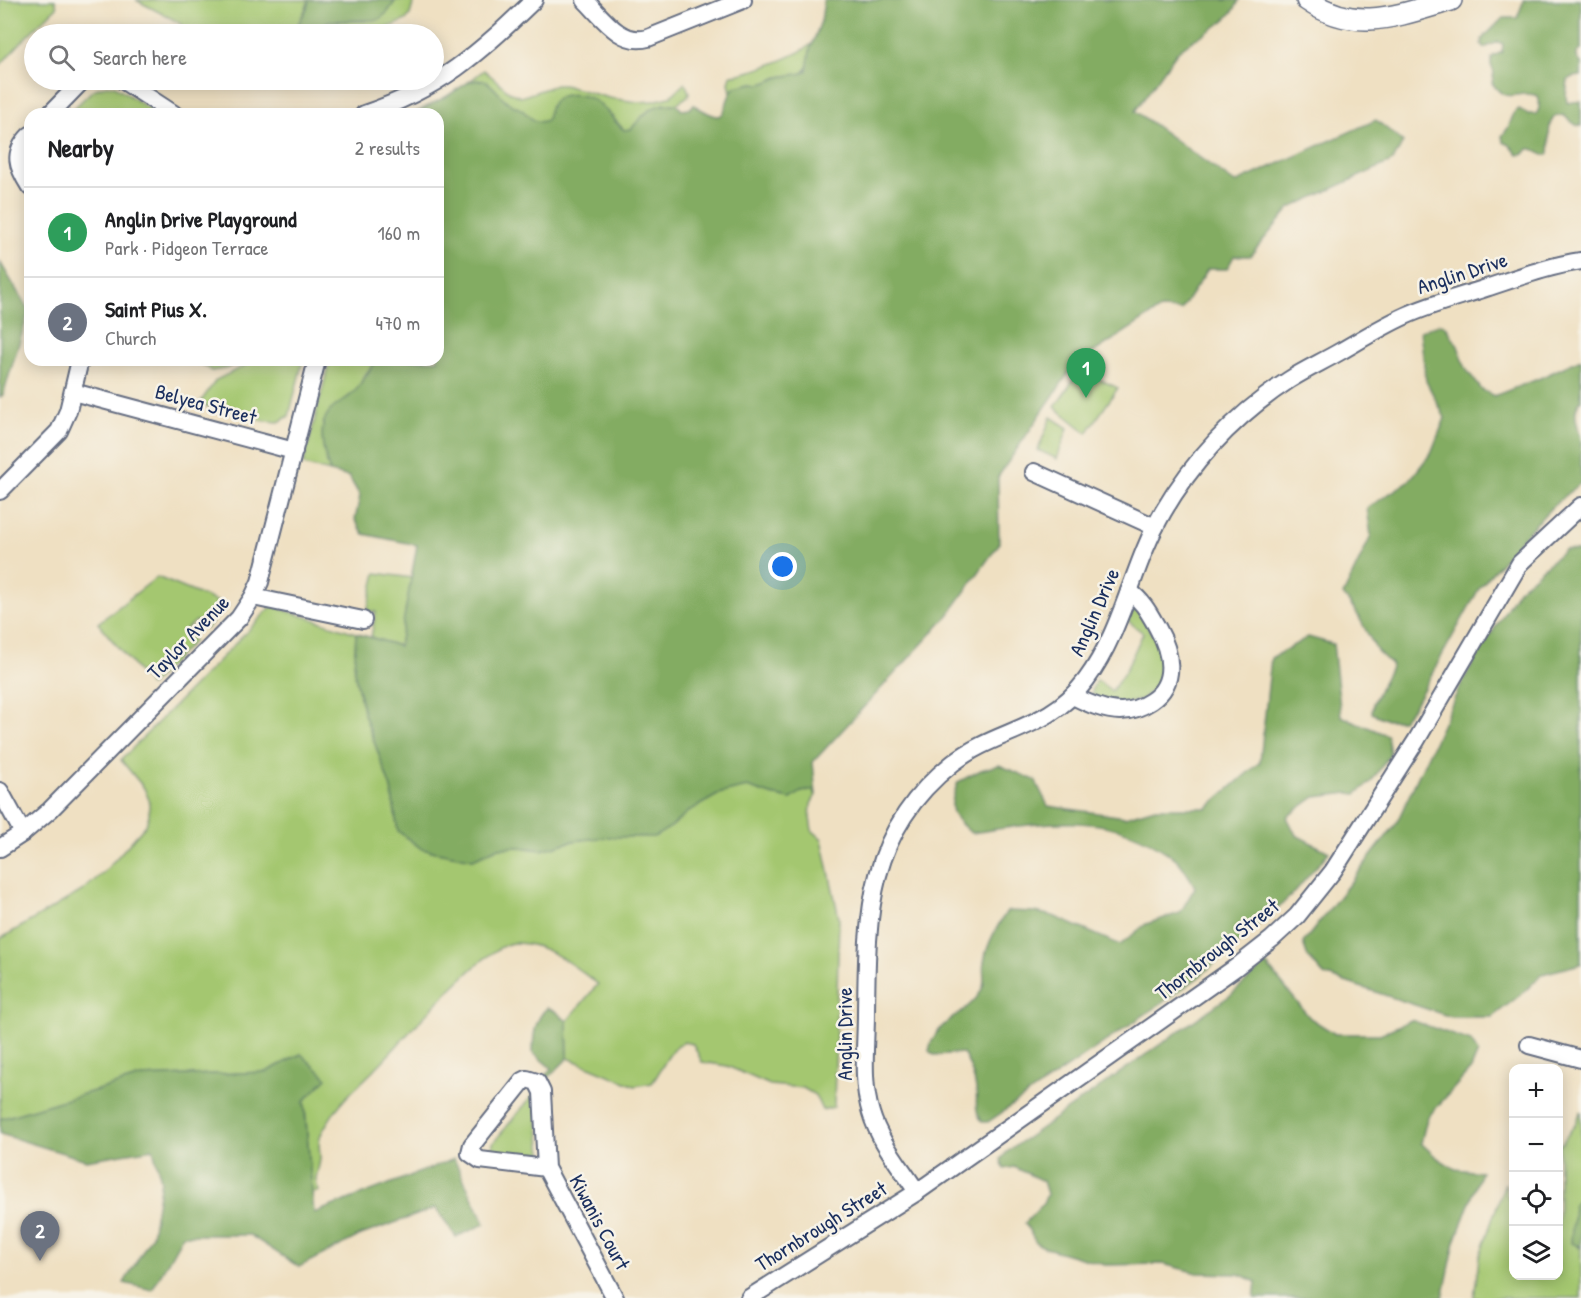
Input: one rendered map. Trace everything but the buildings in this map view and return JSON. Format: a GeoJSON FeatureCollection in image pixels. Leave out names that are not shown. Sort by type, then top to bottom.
{"type":"FeatureCollection","features":[{"type":"Feature","properties":{"kind":"street"},"geometry":{"type":"LineString","coordinates":[[585,0],[620,34],[629,39],[638,40],[743,0]]}},
{"type":"Feature","properties":{"kind":"street"},"geometry":{"type":"LineString","coordinates":[[1307,0],[1332,14],[1368,20],[1391,17],[1450,0]]}},
{"type":"Feature","properties":{"kind":"street"},"geometry":{"type":"LineString","coordinates":[[444,77],[489,44],[531,1]]}},
{"type":"Feature","properties":{"kind":"street"},"geometry":{"type":"LineString","coordinates":[[56,108],[73,90]]}},
{"type":"Feature","properties":{"kind":"street"},"geometry":{"type":"LineString","coordinates":[[137,90],[165,108]]}},
{"type":"Feature","properties":{"kind":"street"},"geometry":{"type":"LineString","coordinates":[[379,108],[423,90]]}},
{"type":"Feature","properties":{"kind":"street"},"geometry":{"type":"LineString","coordinates":[[24,142],[21,145],[18,162],[24,178]]}},
{"type":"Feature","properties":{"kind":"street","name":"Anglin Drive"},"geometry":{"type":"LineString","coordinates":[[917,1192],[874,1123],[866,1094],[866,967],[871,901],[882,858],[902,820],[917,800],[951,765],[980,746],[1041,720],[1073,696],[1085,682],[1105,649],[1155,527],[1203,454],[1235,422],[1289,380],[1407,315],[1541,270],[1581,261]]}},
{"type":"Feature","properties":{"kind":"street"},"geometry":{"type":"LineString","coordinates":[[0,491],[59,431],[67,416],[79,366]]}},
{"type":"Feature","properties":{"kind":"street","name":"Taylor Avenue"},"geometry":{"type":"LineString","coordinates":[[0,848],[23,833],[50,810],[239,618],[254,597],[260,582],[315,366]]}},
{"type":"Feature","properties":{"kind":"street","name":"Belyea Street"},"geometry":{"type":"LineString","coordinates":[[73,392],[294,451]]}},
{"type":"Feature","properties":{"kind":"street"},"geometry":{"type":"LineString","coordinates":[[1034,472],[1155,527]]}},
{"type":"Feature","properties":{"kind":"street","name":"Thornbrough Street"},"geometry":{"type":"LineString","coordinates":[[749,1298],[917,1192],[1235,968],[1297,916],[1333,871],[1416,741],[1520,563],[1581,506]]}},
{"type":"Feature","properties":{"kind":"street"},"geometry":{"type":"LineString","coordinates":[[1073,696],[1092,705],[1111,710],[1130,710],[1155,699],[1166,685],[1170,663],[1166,644],[1144,605],[1129,591]]}},
{"type":"Feature","properties":{"kind":"street"},"geometry":{"type":"LineString","coordinates":[[254,597],[363,620]]}},
{"type":"Feature","properties":{"kind":"street"},"geometry":{"type":"LineString","coordinates":[[0,791],[23,833]]}},
{"type":"Feature","properties":{"kind":"street"},"geometry":{"type":"LineString","coordinates":[[1528,1045],[1581,1059]]}},
{"type":"Feature","properties":{"kind":"street","name":"Kiwanis Court"},"geometry":{"type":"LineString","coordinates":[[546,1168],[480,1160],[470,1153],[472,1145],[527,1079],[537,1082],[542,1092],[546,1168],[615,1298]]}},
{"type":"Feature","properties":{"kind":"green space"},"geometry":{"type":"Polygon","coordinates":[[[0,0],[55,0],[57,7],[39,24],[24,24],[24,39],[0,65],[0,0]]]}},
{"type":"Feature","properties":{"kind":"green space"},"geometry":{"type":"Polygon","coordinates":[[[136,0],[309,0],[298,24],[180,24],[136,0]]]}},
{"type":"Feature","properties":{"kind":"green space"},"geometry":{"type":"Polygon","coordinates":[[[309,0],[396,0],[387,13],[378,20],[298,24],[309,0]]]}},
{"type":"Feature","properties":{"kind":"green space"},"geometry":{"type":"Polygon","coordinates":[[[396,0],[414,0],[410,15],[406,20],[397,24],[325,24],[328,21],[365,21],[387,13],[396,0]]]}},
{"type":"Feature","properties":{"kind":"green space"},"geometry":{"type":"Polygon","coordinates":[[[824,0],[1239,0],[1235,9],[1221,23],[1177,52],[1135,111],[1235,183],[1376,120],[1403,142],[1393,161],[1290,208],[1250,256],[1234,256],[1227,269],[1208,269],[1181,310],[1160,309],[1074,365],[998,477],[999,544],[946,618],[813,762],[816,795],[813,790],[801,792],[791,799],[747,787],[721,793],[689,811],[671,827],[654,837],[609,837],[573,841],[542,850],[518,847],[497,848],[473,859],[422,849],[398,831],[391,788],[364,714],[354,671],[356,633],[399,646],[417,545],[364,534],[355,520],[360,496],[349,477],[330,472],[322,434],[325,418],[329,412],[349,397],[373,366],[444,366],[444,108],[424,108],[470,81],[484,80],[509,103],[539,122],[547,120],[551,106],[557,98],[574,94],[597,102],[624,130],[631,129],[646,113],[660,105],[676,104],[682,110],[694,105],[715,116],[721,115],[735,87],[753,83],[762,84],[807,70],[810,50],[821,21],[824,0]]]}},
{"type":"Feature","properties":{"kind":"green space"},"geometry":{"type":"Polygon","coordinates":[[[1524,0],[1581,0],[1581,50],[1577,53],[1577,58],[1581,63],[1581,76],[1568,80],[1566,96],[1567,103],[1581,101],[1581,126],[1563,115],[1554,117],[1549,130],[1549,153],[1547,155],[1528,149],[1524,154],[1518,155],[1510,145],[1503,142],[1502,136],[1514,113],[1519,109],[1528,114],[1536,114],[1539,108],[1539,98],[1530,94],[1508,96],[1498,90],[1492,83],[1494,72],[1491,62],[1493,56],[1502,52],[1503,44],[1498,42],[1484,48],[1481,44],[1482,39],[1503,18],[1517,18],[1524,0]]]}},
{"type":"Feature","properties":{"kind":"green space"},"geometry":{"type":"Polygon","coordinates":[[[814,42],[806,70],[803,73],[779,77],[762,84],[753,83],[735,87],[731,92],[729,83],[731,75],[774,63],[814,42]]]}},
{"type":"Feature","properties":{"kind":"green space"},"geometry":{"type":"Polygon","coordinates":[[[484,70],[511,93],[521,97],[556,85],[564,85],[609,98],[638,102],[670,97],[685,83],[689,92],[688,96],[676,104],[663,104],[644,114],[631,129],[624,130],[608,112],[541,122],[533,121],[522,110],[507,103],[478,80],[470,81],[484,70]]]}},
{"type":"Feature","properties":{"kind":"green space"},"geometry":{"type":"Polygon","coordinates":[[[93,90],[121,90],[148,108],[74,108],[93,90]]]}},
{"type":"Feature","properties":{"kind":"green space"},"geometry":{"type":"Polygon","coordinates":[[[0,262],[24,303],[24,327],[3,395],[0,397],[0,262]]]}},
{"type":"Feature","properties":{"kind":"green space"},"geometry":{"type":"Polygon","coordinates":[[[1439,324],[1445,325],[1458,346],[1466,369],[1482,390],[1494,396],[1581,359],[1581,400],[1576,409],[1576,420],[1581,440],[1581,483],[1552,507],[1480,587],[1414,706],[1402,720],[1387,720],[1372,713],[1373,703],[1392,665],[1377,651],[1355,610],[1343,595],[1371,536],[1367,508],[1409,481],[1431,453],[1445,418],[1426,381],[1420,331],[1439,324]]]}},
{"type":"Feature","properties":{"kind":"green space"},"geometry":{"type":"Polygon","coordinates":[[[205,366],[232,366],[228,368],[212,371],[205,366]]]}},
{"type":"Feature","properties":{"kind":"green space"},"geometry":{"type":"Polygon","coordinates":[[[244,366],[302,366],[289,416],[279,422],[265,421],[199,404],[216,380],[244,366]]]}},
{"type":"Feature","properties":{"kind":"green space"},"geometry":{"type":"Polygon","coordinates":[[[328,366],[372,366],[357,390],[329,412],[323,442],[330,472],[303,465],[328,366]]]}},
{"type":"Feature","properties":{"kind":"green space"},"geometry":{"type":"Polygon","coordinates":[[[1080,370],[1118,388],[1087,433],[1055,407],[1080,370]]]}},
{"type":"Feature","properties":{"kind":"green space"},"geometry":{"type":"Polygon","coordinates":[[[1051,417],[1068,428],[1057,459],[1038,450],[1051,417]]]}},
{"type":"Feature","properties":{"kind":"green space"},"geometry":{"type":"Polygon","coordinates":[[[1564,550],[1581,551],[1581,964],[1542,974],[1524,992],[1492,1017],[1451,1017],[1324,975],[1308,957],[1303,943],[1396,824],[1463,680],[1518,590],[1564,550]]]}},
{"type":"Feature","properties":{"kind":"green space"},"geometry":{"type":"Polygon","coordinates":[[[376,573],[412,578],[399,646],[371,637],[376,612],[367,611],[376,573]]]}},
{"type":"Feature","properties":{"kind":"green space"},"geometry":{"type":"Polygon","coordinates":[[[157,577],[228,606],[206,629],[196,621],[185,630],[194,641],[150,686],[98,623],[157,577]]]}},
{"type":"Feature","properties":{"kind":"green space"},"geometry":{"type":"Polygon","coordinates":[[[272,606],[356,633],[354,671],[364,714],[391,788],[398,831],[422,849],[473,859],[497,848],[518,847],[542,850],[573,841],[671,827],[689,811],[721,793],[747,787],[791,799],[801,792],[813,790],[816,795],[811,804],[812,830],[822,839],[839,918],[834,1107],[822,1110],[815,1095],[803,1088],[770,1085],[727,1066],[702,1062],[693,1044],[683,1042],[669,1056],[652,1083],[635,1086],[568,1058],[567,1021],[598,984],[559,956],[537,946],[513,943],[500,948],[463,977],[338,1107],[321,1136],[320,1162],[316,1178],[319,1191],[312,1194],[301,1054],[266,1072],[141,1077],[0,1119],[0,939],[82,891],[104,872],[146,825],[149,800],[144,788],[121,760],[272,606]]]}},
{"type":"Feature","properties":{"kind":"green space"},"geometry":{"type":"Polygon","coordinates":[[[1137,609],[1159,645],[1163,668],[1156,686],[1141,700],[1120,705],[1097,699],[1092,693],[1097,680],[1112,691],[1126,670],[1143,633],[1128,621],[1133,610],[1137,609]]]}},
{"type":"Feature","properties":{"kind":"green space"},"geometry":{"type":"Polygon","coordinates":[[[1308,637],[1333,644],[1341,716],[1387,735],[1390,754],[1371,782],[1356,794],[1315,797],[1287,817],[1296,835],[1329,852],[1292,895],[1198,978],[988,1122],[982,1122],[977,1109],[974,1079],[963,1053],[934,1055],[929,1051],[938,1031],[969,1005],[982,989],[987,948],[1007,911],[1035,912],[1053,916],[1120,945],[1146,924],[1180,913],[1195,887],[1173,856],[1136,835],[1113,828],[1066,823],[1019,826],[971,833],[958,821],[953,810],[953,799],[958,782],[981,770],[999,765],[1035,780],[1048,806],[1125,817],[1155,808],[1207,808],[1260,762],[1271,658],[1308,637]]]}},
{"type":"Feature","properties":{"kind":"green space"},"geometry":{"type":"Polygon","coordinates":[[[1266,964],[1310,1018],[1335,1034],[1380,1034],[1411,1020],[1471,1041],[1478,1052],[1471,1069],[1427,1118],[1421,1143],[1436,1157],[1455,1169],[1481,1172],[1455,1242],[1443,1298],[1254,1298],[1256,1282],[1239,1274],[1197,1273],[1163,1264],[1105,1265],[1036,1243],[1025,1223],[1043,1204],[1047,1194],[1043,1181],[1014,1167],[1004,1169],[1001,1159],[1007,1152],[1232,994],[1266,964]]]}},
{"type":"Feature","properties":{"kind":"green space"},"geometry":{"type":"Polygon","coordinates":[[[547,1008],[555,1011],[567,1021],[568,1058],[545,1081],[543,1079],[551,1068],[533,1053],[533,1047],[537,1023],[547,1008]]]}},
{"type":"Feature","properties":{"kind":"green space"},"geometry":{"type":"Polygon","coordinates":[[[301,1054],[327,1078],[304,1101],[314,1213],[454,1159],[485,1224],[456,1237],[436,1208],[361,1235],[299,1267],[250,1235],[183,1235],[152,1290],[124,1283],[152,1235],[161,1180],[153,1149],[86,1160],[0,1134],[0,1119],[141,1077],[266,1072],[301,1054]]]}},
{"type":"Feature","properties":{"kind":"green space"},"geometry":{"type":"Polygon","coordinates":[[[532,1096],[535,1096],[542,1153],[505,1156],[496,1154],[492,1149],[493,1143],[532,1096]]]}},
{"type":"Feature","properties":{"kind":"green space"},"geometry":{"type":"Polygon","coordinates":[[[1581,1111],[1581,1198],[1573,1204],[1577,1247],[1581,1248],[1581,1298],[1474,1298],[1479,1258],[1505,1183],[1509,1198],[1509,1280],[1563,1280],[1563,1142],[1581,1111]]]}},
{"type":"Feature","properties":{"kind":"green space"},"geometry":{"type":"Polygon","coordinates":[[[1581,1198],[1581,1247],[1571,1243],[1573,1204],[1581,1198]]]}},
{"type":"Feature","properties":{"kind":"place","name":"Anglin Drive Playground"},"geometry":{"type":"Point","coordinates":[1086,398]}},
{"type":"Feature","properties":{"kind":"place","name":"Saint Pius X."},"geometry":{"type":"Point","coordinates":[40,1261]}}]}
